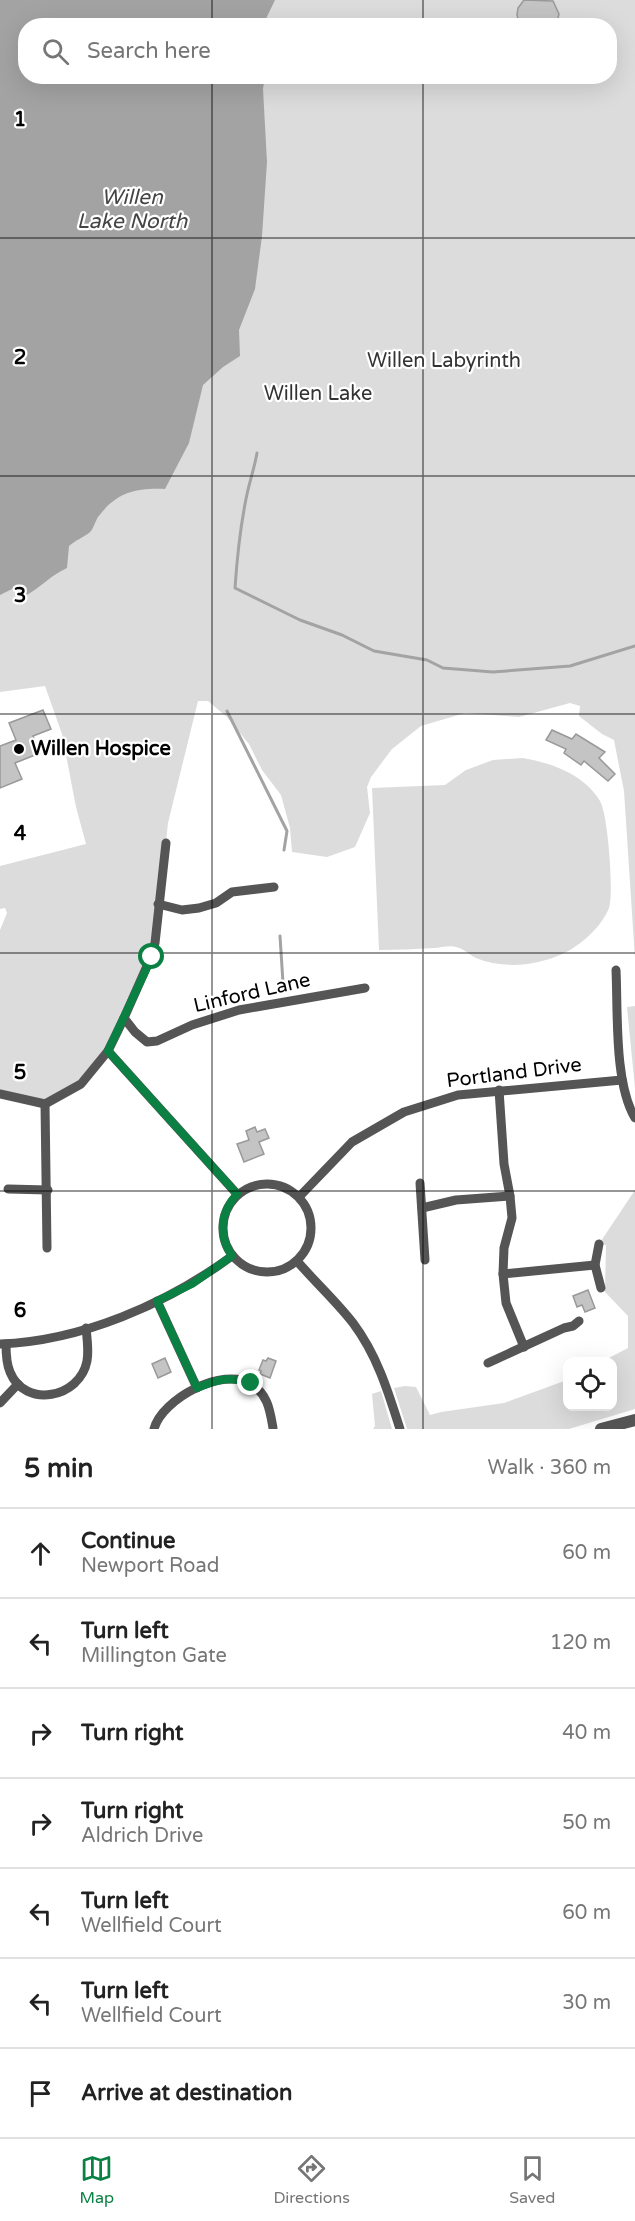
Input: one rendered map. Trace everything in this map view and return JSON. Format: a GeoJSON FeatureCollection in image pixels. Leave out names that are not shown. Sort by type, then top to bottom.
{"type":"FeatureCollection","features":[{"type":"Feature","properties":{"kind":"street"},"geometry":{"type":"LineString","coordinates":[[0,1094],[45,1104],[81,1084],[108,1051],[152,957],[165,843]]}},
{"type":"Feature","properties":{"kind":"street"},"geometry":{"type":"LineString","coordinates":[[158,904],[182,910],[199,908],[216,903],[232,892],[274,886]]}},
{"type":"Feature","properties":{"kind":"street"},"geometry":{"type":"LineString","coordinates":[[616,970],[622,1080],[627,1103],[635,1118]]}},
{"type":"Feature","properties":{"kind":"street","name":"Linford Lane"},"geometry":{"type":"LineString","coordinates":[[124,1018],[147,1042],[157,1041],[192,1025],[239,1010],[365,988]]}},
{"type":"Feature","properties":{"kind":"street"},"geometry":{"type":"LineString","coordinates":[[108,1051],[237,1194]]}},
{"type":"Feature","properties":{"kind":"street","name":"Portland Drive"},"geometry":{"type":"LineString","coordinates":[[298,1197],[352,1142],[404,1112],[458,1095],[622,1080]]}},
{"type":"Feature","properties":{"kind":"street"},"geometry":{"type":"LineString","coordinates":[[499,1090],[504,1164],[512,1218],[504,1248],[502,1274],[506,1303],[524,1347]]}},
{"type":"Feature","properties":{"kind":"street"},"geometry":{"type":"LineString","coordinates":[[45,1104],[48,1190],[47,1248]]}},
{"type":"Feature","properties":{"kind":"street"},"geometry":{"type":"LineString","coordinates":[[420,1183],[425,1260]]}},
{"type":"Feature","properties":{"kind":"street"},"geometry":{"type":"LineString","coordinates":[[273,1184],[285,1187],[298,1197],[306,1206],[311,1229],[307,1246],[297,1261],[287,1268],[264,1272],[241,1264],[232,1256],[224,1241],[222,1221],[225,1211],[237,1194],[248,1187],[273,1184]]}},
{"type":"Feature","properties":{"kind":"street"},"geometry":{"type":"LineString","coordinates":[[8,1189],[48,1190]]}},
{"type":"Feature","properties":{"kind":"street"},"geometry":{"type":"LineString","coordinates":[[422,1208],[456,1200],[510,1196]]}},
{"type":"Feature","properties":{"kind":"street"},"geometry":{"type":"LineString","coordinates":[[599,1244],[595,1265],[601,1288]]}},
{"type":"Feature","properties":{"kind":"street"},"geometry":{"type":"LineString","coordinates":[[86,1328],[88,1360],[75,1385],[62,1393],[46,1395],[32,1392],[18,1384],[10,1374],[3,1344],[63,1335],[121,1317],[192,1284],[232,1256]]}},
{"type":"Feature","properties":{"kind":"street"},"geometry":{"type":"LineString","coordinates":[[297,1261],[353,1323],[372,1352],[384,1379],[400,1429]]}},
{"type":"Feature","properties":{"kind":"street"},"geometry":{"type":"LineString","coordinates":[[502,1274],[595,1265]]}},
{"type":"Feature","properties":{"kind":"street"},"geometry":{"type":"LineString","coordinates":[[157,1301],[197,1388]]}},
{"type":"Feature","properties":{"kind":"street"},"geometry":{"type":"LineString","coordinates":[[488,1363],[573,1326],[579,1321]]}},
{"type":"Feature","properties":{"kind":"street"},"geometry":{"type":"LineString","coordinates":[[154,1429],[164,1410],[177,1399],[219,1379],[235,1378],[251,1383],[264,1395],[273,1428]]}},
{"type":"Feature","properties":{"kind":"street"},"geometry":{"type":"LineString","coordinates":[[0,1403],[18,1384]]}},
{"type":"Feature","properties":{"kind":"street"},"geometry":{"type":"LineString","coordinates":[[601,1429],[635,1420]]}},
{"type":"Feature","properties":{"kind":"green space","name":"Willen Lake"},"geometry":{"type":"Polygon","coordinates":[[[0,0],[635,0],[635,959],[624,791],[614,740],[602,734],[579,716],[580,706],[570,703],[519,717],[465,713],[421,726],[392,749],[371,777],[367,787],[370,813],[355,847],[327,857],[292,852],[290,828],[281,795],[262,770],[249,744],[227,717],[208,701],[198,701],[168,823],[155,943],[108,1051],[81,1084],[45,1104],[0,1094],[0,930],[7,913],[5,908],[0,909],[0,866],[86,844],[76,807],[62,734],[45,686],[0,692],[0,0]]]}},
{"type":"Feature","properties":{"kind":"green space"},"geometry":{"type":"Polygon","coordinates":[[[523,758],[566,771],[585,784],[600,801],[608,837],[611,887],[609,908],[601,923],[582,942],[567,952],[529,964],[497,964],[476,958],[454,946],[379,950],[372,788],[445,785],[466,770],[493,760],[523,758]]]}},
{"type":"Feature","properties":{"kind":"green space"},"geometry":{"type":"Polygon","coordinates":[[[635,1006],[635,1088],[627,1007],[635,1006]]]}},
{"type":"Feature","properties":{"kind":"green space"},"geometry":{"type":"Polygon","coordinates":[[[635,1190],[635,1409],[569,1429],[407,1429],[394,1388],[405,1386],[416,1387],[430,1415],[504,1403],[563,1381],[563,1411],[617,1411],[617,1357],[611,1357],[628,1348],[628,1316],[605,1292],[606,1245],[599,1244],[635,1190]]]}},
{"type":"Feature","properties":{"kind":"green space"},"geometry":{"type":"Polygon","coordinates":[[[381,1391],[392,1429],[373,1429],[375,1426],[372,1394],[381,1391]]]}},
{"type":"Feature","properties":{"kind":"water","name":"Willen Lake North"},"geometry":{"type":"Polygon","coordinates":[[[0,0],[275,0],[266,18],[18,18],[18,84],[264,84],[267,162],[262,236],[255,289],[239,330],[240,356],[223,367],[203,385],[189,443],[165,489],[145,489],[127,493],[112,502],[98,517],[90,532],[69,546],[67,568],[25,596],[14,588],[0,595],[0,0]]]}},
{"type":"Feature","properties":{"kind":"building"},"geometry":{"type":"Polygon","coordinates":[[[524,0],[553,1],[559,14],[558,18],[518,18],[518,8],[524,0]]]}},
{"type":"Feature","properties":{"kind":"building","name":"Willen Hospice"},"geometry":{"type":"Polygon","coordinates":[[[43,710],[51,729],[33,736],[40,753],[15,763],[22,779],[0,788],[0,746],[16,740],[9,723],[43,710]]]}},
{"type":"Feature","properties":{"kind":"building"},"geometry":{"type":"Polygon","coordinates":[[[552,730],[572,739],[576,734],[605,752],[599,758],[615,774],[608,781],[584,761],[581,765],[564,753],[566,749],[546,740],[552,730]]]}},
{"type":"Feature","properties":{"kind":"building"},"geometry":{"type":"Polygon","coordinates":[[[255,1127],[257,1132],[265,1129],[269,1138],[259,1142],[264,1154],[244,1162],[237,1144],[249,1140],[246,1131],[255,1127]]]}},
{"type":"Feature","properties":{"kind":"building"},"geometry":{"type":"Polygon","coordinates":[[[588,1290],[595,1308],[585,1312],[582,1305],[577,1307],[573,1296],[588,1290]]]}},
{"type":"Feature","properties":{"kind":"building"},"geometry":{"type":"Polygon","coordinates":[[[165,1358],[171,1372],[158,1378],[152,1364],[165,1358]]]}},
{"type":"Feature","properties":{"kind":"building"},"geometry":{"type":"Polygon","coordinates":[[[268,1358],[276,1361],[270,1378],[260,1374],[259,1370],[263,1360],[266,1361],[268,1358]]]}},
{"type":"Feature","properties":{"kind":"waterway"},"geometry":{"type":"LineString","coordinates":[[257,453],[242,521],[235,588],[300,620],[342,635],[374,651],[427,660],[443,668],[493,672],[570,666],[635,646]]}},
{"type":"Feature","properties":{"kind":"waterway"},"geometry":{"type":"LineString","coordinates":[[227,711],[287,831],[284,850]]}},
{"type":"Feature","properties":{"kind":"waterway"},"geometry":{"type":"LineString","coordinates":[[280,936],[283,983]]}},
{"type":"Feature","properties":{"kind":"place","name":"Willen Hospice"},"geometry":{"type":"Point","coordinates":[19,749]}},
{"type":"Feature","properties":{"kind":"route"},"geometry":{"type":"LineString","coordinates":[[152,957],[108,1051],[237,1194],[230,1202],[222,1221],[224,1241],[232,1256],[192,1284],[157,1301],[197,1388],[219,1379],[235,1378],[251,1383]]}},
{"type":"Feature","properties":{"kind":"park label","name":"Willen Labyrinth"},"geometry":{"type":"Point","coordinates":[444,361]}}]}
